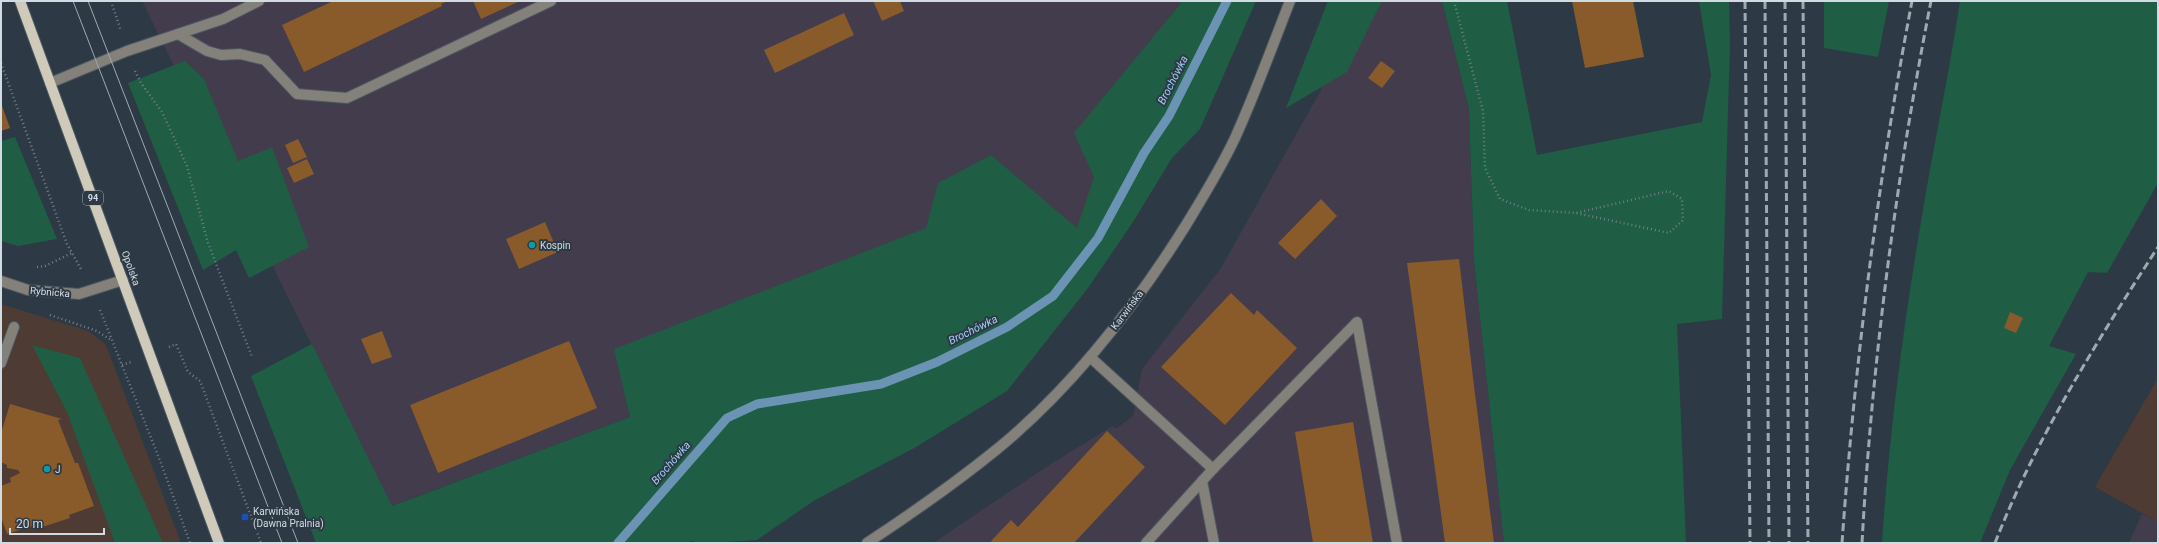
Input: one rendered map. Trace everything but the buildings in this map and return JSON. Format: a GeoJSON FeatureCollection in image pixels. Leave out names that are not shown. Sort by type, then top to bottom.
{"type":"FeatureCollection","features":[{"type":"Feature","properties":{"kind":"main road","name":"Opolska"},"geometry":{"type":"LineString","coordinates":[[20,1],[219,543]]}},
{"type":"Feature","properties":{"kind":"street"},"geometry":{"type":"LineString","coordinates":[[50,83],[127,51],[223,19],[259,1]]}},
{"type":"Feature","properties":{"kind":"street"},"geometry":{"type":"LineString","coordinates":[[178,34],[207,51],[221,55],[240,54],[265,60],[297,94],[347,98],[551,1]]}},
{"type":"Feature","properties":{"kind":"street","name":"Karwińska"},"geometry":{"type":"LineString","coordinates":[[866,543],[940,494],[997,449],[1048,402],[1090,357],[1128,310],[1167,255],[1208,190],[1234,139],[1290,1]]}},
{"type":"Feature","properties":{"kind":"street","name":"Rybnicka"},"geometry":{"type":"LineString","coordinates":[[1,281],[28,290],[80,294],[123,280]]}},
{"type":"Feature","properties":{"kind":"street"},"geometry":{"type":"LineString","coordinates":[[1146,543],[1202,481],[1357,322],[1397,543]]}},
{"type":"Feature","properties":{"kind":"street"},"geometry":{"type":"LineString","coordinates":[[1,363],[14,327]]}},
{"type":"Feature","properties":{"kind":"street"},"geometry":{"type":"LineString","coordinates":[[1090,357],[1214,469]]}},
{"type":"Feature","properties":{"kind":"street"},"geometry":{"type":"LineString","coordinates":[[1202,481],[1214,543]]}},
{"type":"Feature","properties":{"kind":"path"},"geometry":{"type":"LineString","coordinates":[[111,1],[127,51],[141,83],[162,112],[187,166],[208,243],[252,357]]}},
{"type":"Feature","properties":{"kind":"path"},"geometry":{"type":"LineString","coordinates":[[1454,1],[1483,111],[1484,168],[1500,199],[1529,210],[1576,212],[1669,233],[1683,220],[1682,199],[1669,191],[1576,212]]}},
{"type":"Feature","properties":{"kind":"path"},"geometry":{"type":"LineString","coordinates":[[1,63],[72,252],[92,290],[161,463],[190,543]]}},
{"type":"Feature","properties":{"kind":"path"},"geometry":{"type":"LineString","coordinates":[[33,268],[45,266],[72,252]]}},
{"type":"Feature","properties":{"kind":"path"},"geometry":{"type":"LineString","coordinates":[[48,315],[97,331],[112,340]]}},
{"type":"Feature","properties":{"kind":"path"},"geometry":{"type":"LineString","coordinates":[[122,365],[176,344],[188,372],[200,381],[261,543]]}},
{"type":"Feature","properties":{"kind":"shaded area"},"geometry":{"type":"Polygon","coordinates":[[[142,1],[1177,1],[1211,16],[1089,234],[941,301],[391,506],[142,1]]]}},
{"type":"Feature","properties":{"kind":"shaded area"},"geometry":{"type":"Polygon","coordinates":[[[1330,1],[1442,1],[1469,109],[1474,261],[1504,543],[933,543],[1040,471],[1112,426],[1117,428],[1133,416],[1142,369],[1221,268],[1321,90],[1319,32],[1330,1]]]}},
{"type":"Feature","properties":{"kind":"shaded area"},"geometry":{"type":"Polygon","coordinates":[[[1,304],[88,331],[106,345],[181,543],[1,543],[1,304]]]}},
{"type":"Feature","properties":{"kind":"shaded area"},"geometry":{"type":"Polygon","coordinates":[[[2158,378],[2158,522],[2095,487],[2158,378]]]}},
{"type":"Feature","properties":{"kind":"shaded area"},"geometry":{"type":"Polygon","coordinates":[[[2142,514],[2158,522],[2158,543],[2129,543],[2142,514]]]}},
{"type":"Feature","properties":{"kind":"green space"},"geometry":{"type":"Polygon","coordinates":[[[1177,1],[1256,1],[1200,129],[1172,158],[1133,222],[1088,288],[1007,391],[916,447],[815,500],[757,540],[709,543],[691,541],[687,543],[316,543],[251,376],[312,344],[392,506],[630,417],[614,349],[926,228],[938,183],[991,155],[1077,228],[1094,177],[1074,133],[1181,3],[1177,1]]]}},
{"type":"Feature","properties":{"kind":"green space"},"geometry":{"type":"Polygon","coordinates":[[[1328,1],[1382,1],[1347,72],[1286,108],[1328,1]]]}},
{"type":"Feature","properties":{"kind":"green space"},"geometry":{"type":"Polygon","coordinates":[[[1442,1],[1507,1],[1537,155],[1702,122],[1711,75],[1699,1],[1729,1],[1730,43],[1722,319],[1677,324],[1686,543],[1504,543],[1474,261],[1469,109],[1442,1]]]}},
{"type":"Feature","properties":{"kind":"green space"},"geometry":{"type":"Polygon","coordinates":[[[1824,1],[1889,1],[1878,57],[1824,48],[1824,1]]]}},
{"type":"Feature","properties":{"kind":"green space"},"geometry":{"type":"Polygon","coordinates":[[[1960,1],[2158,1],[2158,183],[2107,273],[2088,272],[2049,346],[2076,354],[2010,470],[1980,543],[1882,543],[1897,382],[1908,302],[1960,1]]]}},
{"type":"Feature","properties":{"kind":"green space"},"geometry":{"type":"Polygon","coordinates":[[[185,61],[204,79],[238,161],[272,147],[309,247],[249,278],[236,250],[203,270],[128,83],[185,61]]]}},
{"type":"Feature","properties":{"kind":"green space"},"geometry":{"type":"Polygon","coordinates":[[[15,137],[57,239],[18,246],[1,241],[1,141],[15,137]]]}},
{"type":"Feature","properties":{"kind":"green space"},"geometry":{"type":"Polygon","coordinates":[[[32,345],[80,358],[163,543],[115,543],[67,412],[32,345]]]}},
{"type":"Feature","properties":{"kind":"waterway","name":"Brochówka"},"geometry":{"type":"LineString","coordinates":[[618,543],[727,418],[757,404],[881,384],[937,362],[1007,327],[1053,296],[1098,238],[1144,153],[1169,116],[1227,1]]}},
{"type":"Feature","properties":{"kind":"tram line"},"geometry":{"type":"LineString","coordinates":[[73,1],[282,543]]}},
{"type":"Feature","properties":{"kind":"tram line"},"geometry":{"type":"LineString","coordinates":[[88,1],[298,543]]}},
{"type":"Feature","properties":{"kind":"railway"},"geometry":{"type":"LineString","coordinates":[[1745,1],[1750,543]]}},
{"type":"Feature","properties":{"kind":"railway"},"geometry":{"type":"LineString","coordinates":[[1765,1],[1769,543]]}},
{"type":"Feature","properties":{"kind":"railway"},"geometry":{"type":"LineString","coordinates":[[1785,1],[1789,543]]}},
{"type":"Feature","properties":{"kind":"railway"},"geometry":{"type":"LineString","coordinates":[[1803,1],[1808,543]]}},
{"type":"Feature","properties":{"kind":"railway"},"geometry":{"type":"LineString","coordinates":[[1842,543],[1847,475],[1869,271],[1878,203],[1912,1]]}},
{"type":"Feature","properties":{"kind":"railway"},"geometry":{"type":"LineString","coordinates":[[1862,543],[1872,407],[1887,271],[1907,135],[1931,1]]}},
{"type":"Feature","properties":{"kind":"railway"},"geometry":{"type":"LineString","coordinates":[[1995,543],[2029,466],[2069,391],[2090,354],[2158,247]]}},
{"type":"Feature","properties":{"kind":"place","name":"Kospin"},"geometry":{"type":"Point","coordinates":[532,245]}},
{"type":"Feature","properties":{"kind":"place","name":"J"},"geometry":{"type":"Point","coordinates":[47,469]}},
{"type":"Feature","properties":{"kind":"place","name":"Karwińska (Dawna Pralnia)"},"geometry":{"type":"Point","coordinates":[245,517]}}]}
